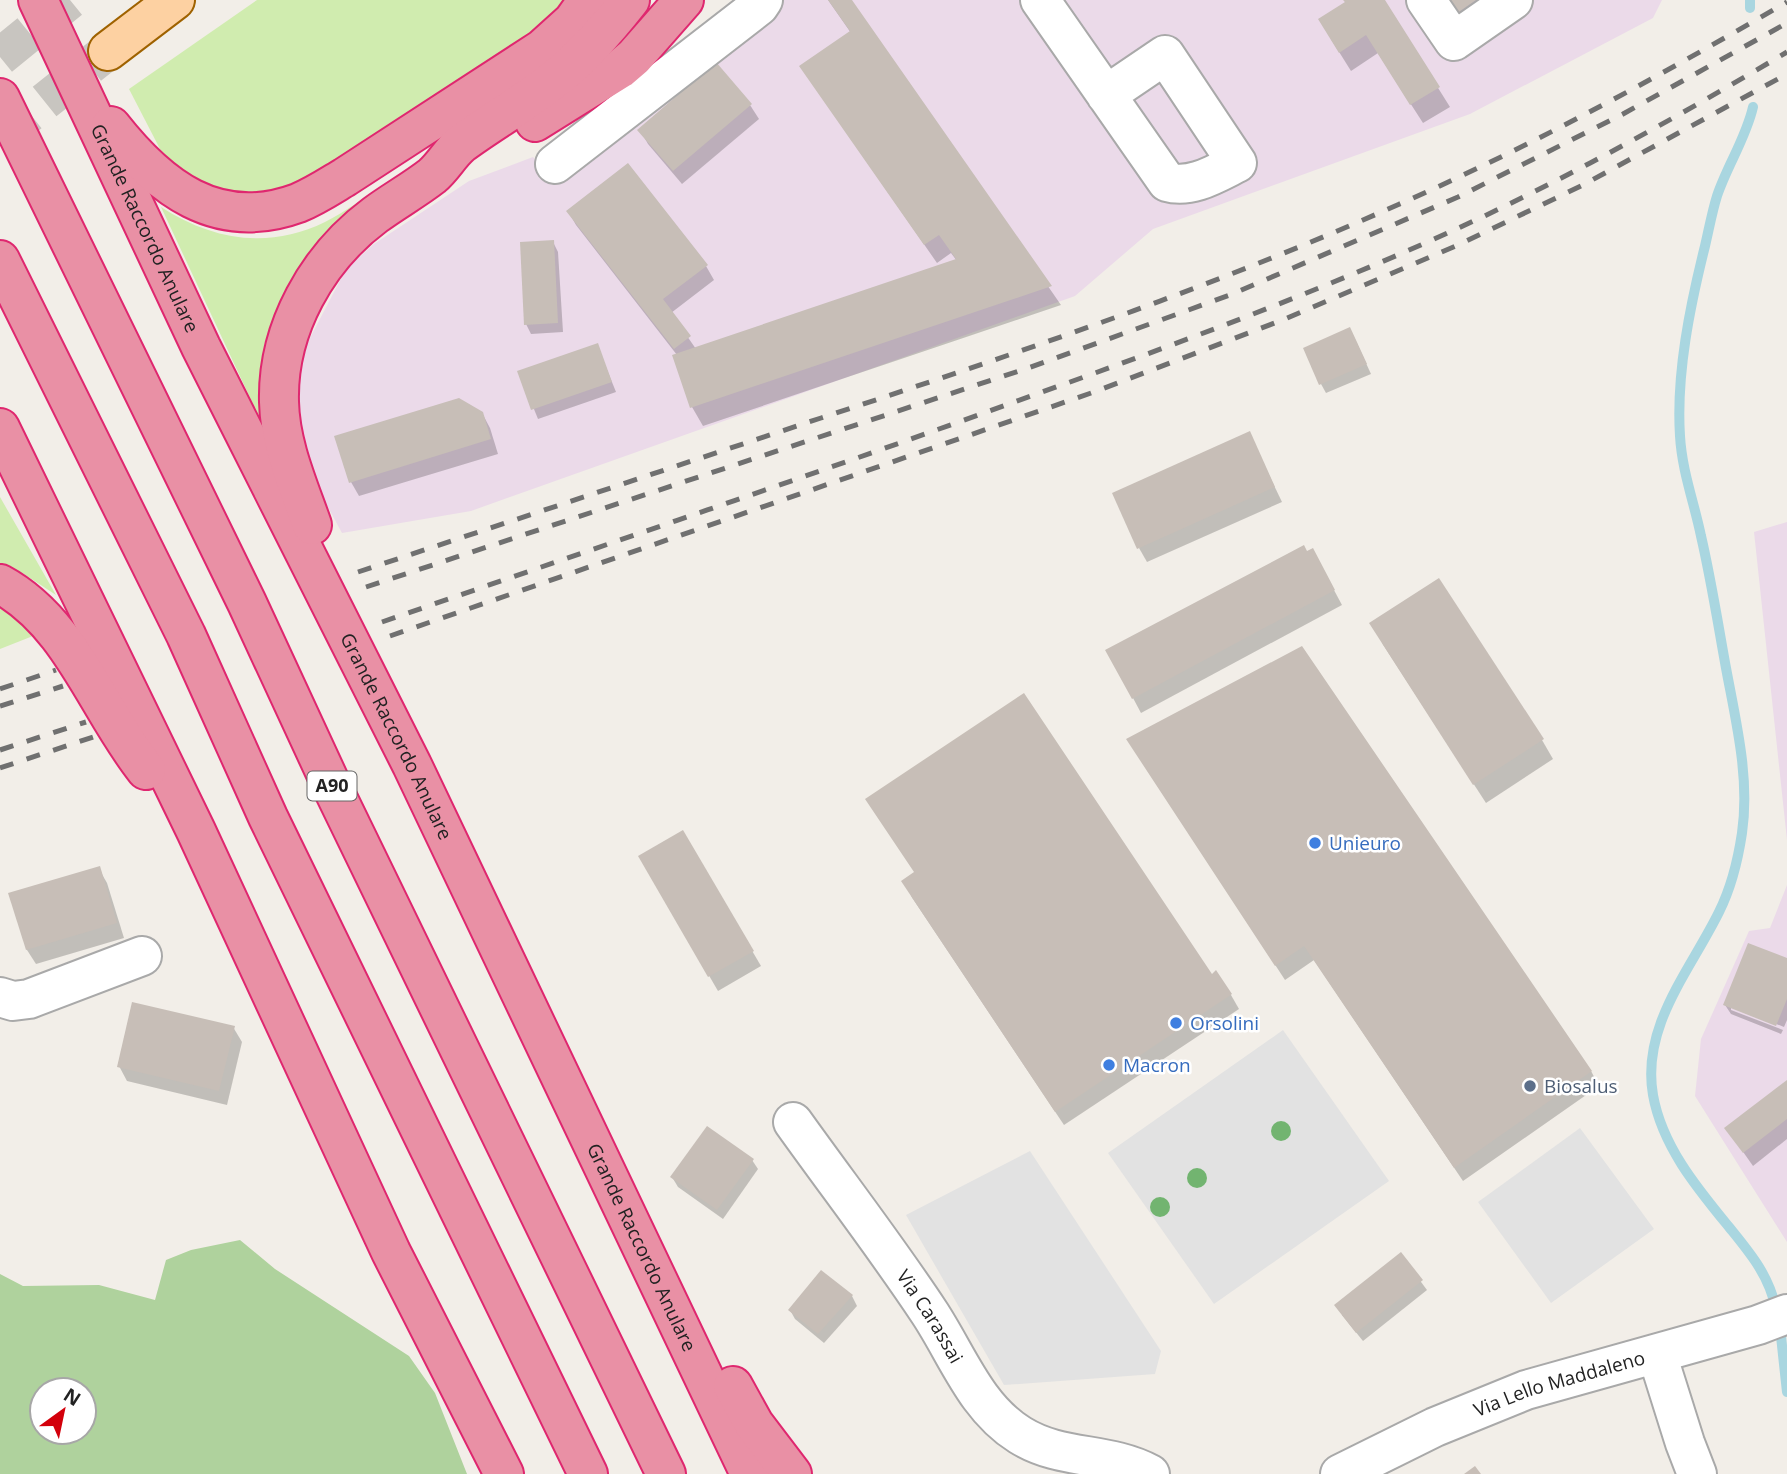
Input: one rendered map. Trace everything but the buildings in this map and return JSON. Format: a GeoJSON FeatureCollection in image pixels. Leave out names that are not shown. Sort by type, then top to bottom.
{"type":"FeatureCollection","features":[{"type":"Feature","properties":{"kind":"highway","name":"Grande Raccordo Anulare"},"geometry":{"type":"LineString","coordinates":[[38,0],[201,347],[412,765],[750,1474]]}},
{"type":"Feature","properties":{"kind":"highway"},"geometry":{"type":"LineString","coordinates":[[78,81],[118,135],[159,179],[173,189],[215,208],[234,212],[268,211],[315,195],[542,49],[573,21],[587,0]]}},
{"type":"Feature","properties":{"kind":"highway"},"geometry":{"type":"LineString","coordinates":[[317,579],[317,539],[284,442],[279,380],[288,337],[309,289],[340,247],[373,216],[435,174],[458,147],[572,65],[630,0]]}},
{"type":"Feature","properties":{"kind":"highway"},"geometry":{"type":"LineString","coordinates":[[435,174],[466,166],[620,69],[656,34],[684,0]]}},
{"type":"Feature","properties":{"kind":"highway","name":"A90"},"geometry":{"type":"LineString","coordinates":[[0,97],[242,591],[347,818],[666,1474]]}},
{"type":"Feature","properties":{"kind":"highway"},"geometry":{"type":"LineString","coordinates":[[0,260],[186,635],[274,829],[588,1474]]}},
{"type":"Feature","properties":{"kind":"highway"},"geometry":{"type":"LineString","coordinates":[[0,428],[196,831],[391,1252],[504,1474]]}},
{"type":"Feature","properties":{"kind":"highway"},"geometry":{"type":"LineString","coordinates":[[0,584],[25,600],[51,626],[134,755],[196,831]]}},
{"type":"Feature","properties":{"kind":"highway"},"geometry":{"type":"LineString","coordinates":[[642,1247],[680,1294],[754,1424],[792,1474]]}},
{"type":"Feature","properties":{"kind":"main road"},"geometry":{"type":"LineString","coordinates":[[108,51],[175,0]]}},
{"type":"Feature","properties":{"kind":"street"},"geometry":{"type":"LineString","coordinates":[[555,164],[759,6],[763,0]]}},
{"type":"Feature","properties":{"kind":"street"},"geometry":{"type":"LineString","coordinates":[[1040,0],[1106,95]]}},
{"type":"Feature","properties":{"kind":"street"},"geometry":{"type":"LineString","coordinates":[[1426,0],[1454,41],[1513,0]]}},
{"type":"Feature","properties":{"kind":"street"},"geometry":{"type":"LineString","coordinates":[[0,997],[20,1001],[37,997],[142,956]]}},
{"type":"Feature","properties":{"kind":"street","name":"Via Carassai"},"geometry":{"type":"LineString","coordinates":[[793,1122],[920,1298],[974,1389],[992,1411],[1018,1434],[1038,1445],[1122,1470]]}},
{"type":"Feature","properties":{"kind":"street","name":"Via Lello Maddaleno"},"geometry":{"type":"LineString","coordinates":[[1340,1474],[1417,1435],[1526,1390],[1773,1320]]}},
{"type":"Feature","properties":{"kind":"street"},"geometry":{"type":"LineString","coordinates":[[1657,1354],[1685,1443],[1698,1474]]}},
{"type":"Feature","properties":{"kind":"shaded area"},"geometry":{"type":"Polygon","coordinates":[[[779,0],[1662,0],[1653,18],[1470,114],[1153,229],[1075,296],[471,511],[342,533],[317,487],[298,412],[298,361],[346,269],[374,244],[469,181],[533,157],[553,179],[779,0]]]}},
{"type":"Feature","properties":{"kind":"shaded area"},"geometry":{"type":"Polygon","coordinates":[[[1787,522],[1787,840],[1754,532],[1787,522]]]}},
{"type":"Feature","properties":{"kind":"shaded area"},"geometry":{"type":"Polygon","coordinates":[[[1787,885],[1787,1242],[1695,1096],[1701,1039],[1749,931],[1770,928],[1787,885]]]}},
{"type":"Feature","properties":{"kind":"shaded area"},"geometry":{"type":"Polygon","coordinates":[[[1283,1030],[1389,1181],[1214,1304],[1108,1153],[1283,1030]]]}},
{"type":"Feature","properties":{"kind":"shaded area"},"geometry":{"type":"Polygon","coordinates":[[[1580,1128],[1654,1229],[1551,1303],[1478,1202],[1580,1128]]]}},
{"type":"Feature","properties":{"kind":"shaded area"},"geometry":{"type":"Polygon","coordinates":[[[1030,1151],[1161,1351],[1155,1374],[1004,1385],[906,1215],[1030,1151]]]}},
{"type":"Feature","properties":{"kind":"green space"},"geometry":{"type":"Polygon","coordinates":[[[257,0],[568,0],[558,13],[495,64],[273,200],[209,190],[172,163],[160,149],[129,89],[257,0]]]}},
{"type":"Feature","properties":{"kind":"green space"},"geometry":{"type":"Polygon","coordinates":[[[384,185],[306,259],[289,285],[265,342],[261,368],[260,419],[161,207],[220,234],[262,238],[304,231],[325,222],[384,185]]]}},
{"type":"Feature","properties":{"kind":"green space"},"geometry":{"type":"Polygon","coordinates":[[[0,497],[56,595],[24,574],[0,564],[0,497]]]}},
{"type":"Feature","properties":{"kind":"green space"},"geometry":{"type":"Polygon","coordinates":[[[0,604],[38,634],[0,649],[0,604]]]}},
{"type":"Feature","properties":{"kind":"green space"},"geometry":{"type":"Polygon","coordinates":[[[240,1240],[275,1269],[409,1356],[435,1393],[467,1474],[0,1474],[0,1274],[23,1286],[99,1285],[155,1300],[166,1260],[191,1250],[240,1240]]]}},
{"type":"Feature","properties":{"kind":"waterway"},"geometry":{"type":"LineString","coordinates":[[1750,0],[1750,8]]}},
{"type":"Feature","properties":{"kind":"waterway"},"geometry":{"type":"LineString","coordinates":[[1753,107],[1712,214],[1685,340],[1679,412],[1683,462],[1708,569],[1738,729],[1744,792],[1742,833],[1734,874],[1723,903],[1661,1022],[1651,1070],[1653,1095],[1664,1132],[1693,1182],[1758,1265],[1769,1286],[1776,1309]]}},
{"type":"Feature","properties":{"kind":"waterway"},"geometry":{"type":"LineString","coordinates":[[1780,1327],[1787,1392]]}},
{"type":"Feature","properties":{"kind":"tunnel"},"geometry":{"type":"LineString","coordinates":[[0,57],[70,0]]}},
{"type":"Feature","properties":{"kind":"tunnel"},"geometry":{"type":"LineString","coordinates":[[0,137],[108,51]]}},
{"type":"Feature","properties":{"kind":"railway"},"geometry":{"type":"LineString","coordinates":[[358,572],[966,370],[1254,265],[1395,206],[1495,160],[1643,84],[1787,2]]}},
{"type":"Feature","properties":{"kind":"railway"},"geometry":{"type":"LineString","coordinates":[[366,587],[1028,368],[1230,295],[1458,197],[1623,114],[1787,23]]}},
{"type":"Feature","properties":{"kind":"railway"},"geometry":{"type":"LineString","coordinates":[[382,622],[950,425],[1312,291],[1423,244],[1557,180],[1673,118],[1787,52]]}},
{"type":"Feature","properties":{"kind":"railway"},"geometry":{"type":"LineString","coordinates":[[390,636],[1094,392],[1285,319],[1458,245],[1581,186],[1787,74]]}},
{"type":"Feature","properties":{"kind":"railway"},"geometry":{"type":"LineString","coordinates":[[0,689],[56,670]]}},
{"type":"Feature","properties":{"kind":"railway"},"geometry":{"type":"LineString","coordinates":[[0,706],[63,686]]}},
{"type":"Feature","properties":{"kind":"railway"},"geometry":{"type":"LineString","coordinates":[[0,750],[86,722]]}},
{"type":"Feature","properties":{"kind":"railway"},"geometry":{"type":"LineString","coordinates":[[0,768],[93,737]]}},
{"type":"Feature","properties":{"kind":"place","name":"Unieuro"},"geometry":{"type":"Point","coordinates":[1315,843]}},
{"type":"Feature","properties":{"kind":"place","name":"Orsolini"},"geometry":{"type":"Point","coordinates":[1176,1023]}},
{"type":"Feature","properties":{"kind":"place","name":"Macron"},"geometry":{"type":"Point","coordinates":[1109,1065]}},
{"type":"Feature","properties":{"kind":"place","name":"Biosalus"},"geometry":{"type":"Point","coordinates":[1530,1086]}}]}
